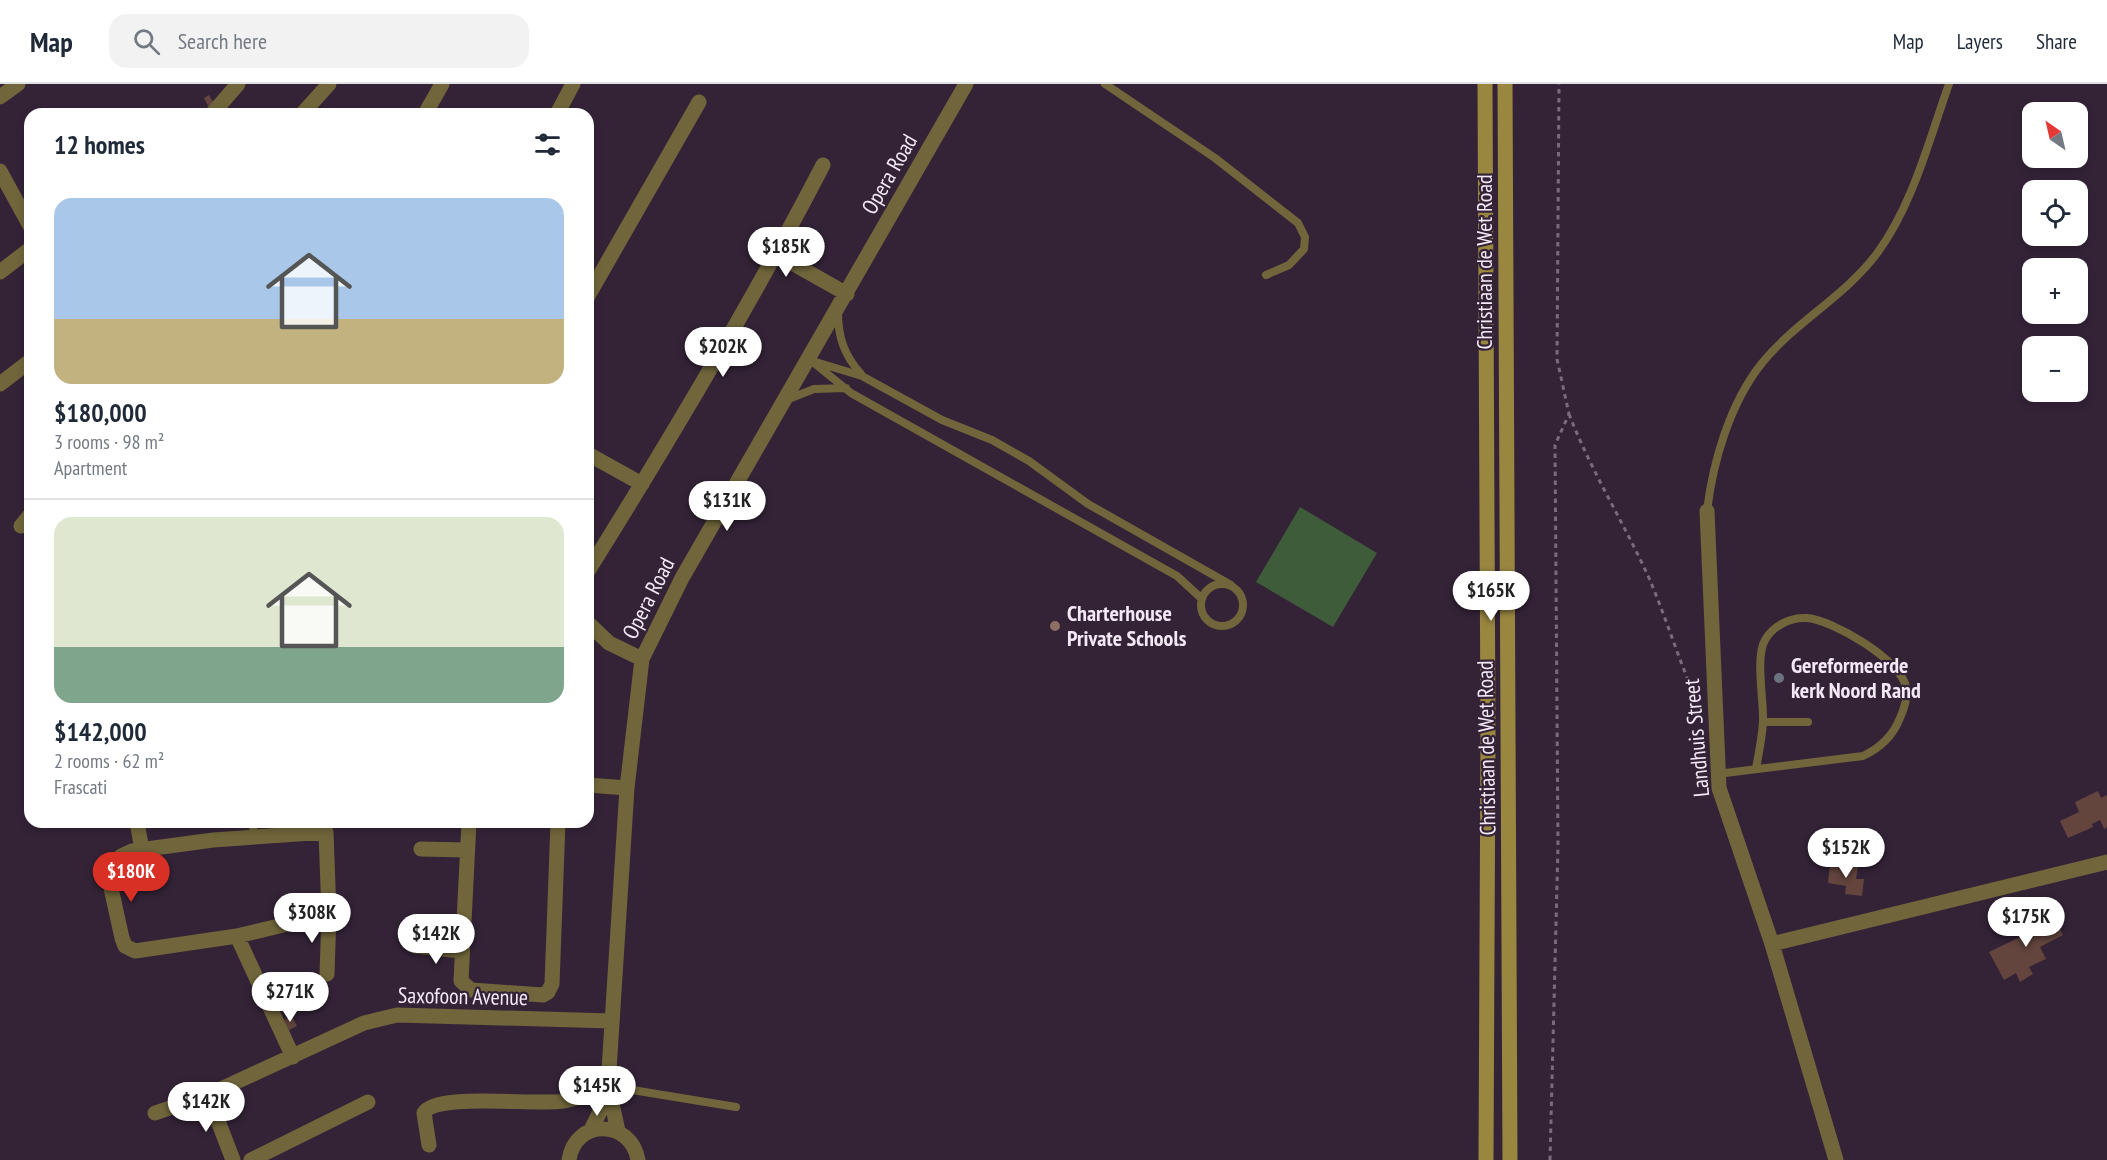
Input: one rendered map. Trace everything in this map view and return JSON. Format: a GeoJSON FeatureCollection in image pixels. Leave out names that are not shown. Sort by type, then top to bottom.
{"type":"FeatureCollection","features":[{"type":"Feature","properties":{"kind":"main road","name":"Christiaan de Wet Road"},"geometry":{"type":"LineString","coordinates":[[1485,84],[1488,724],[1486,1160]]}},
{"type":"Feature","properties":{"kind":"main road","name":"Christiaan de Wet Road"},"geometry":{"type":"LineString","coordinates":[[1505,84],[1510,1160]]}},
{"type":"Feature","properties":{"kind":"street"},"geometry":{"type":"LineString","coordinates":[[0,97],[18,84]]}},
{"type":"Feature","properties":{"kind":"street"},"geometry":{"type":"LineString","coordinates":[[217,108],[238,84]]}},
{"type":"Feature","properties":{"kind":"street"},"geometry":{"type":"LineString","coordinates":[[307,108],[329,84]]}},
{"type":"Feature","properties":{"kind":"street"},"geometry":{"type":"LineString","coordinates":[[428,108],[442,84]]}},
{"type":"Feature","properties":{"kind":"street"},"geometry":{"type":"LineString","coordinates":[[560,108],[573,84]]}},
{"type":"Feature","properties":{"kind":"street","name":"Opera Road"},"geometry":{"type":"LineString","coordinates":[[618,1131],[608,1090],[611,1021],[627,788],[642,659],[682,578],[966,84]]}},
{"type":"Feature","properties":{"kind":"street"},"geometry":{"type":"LineString","coordinates":[[594,286],[699,102]]}},
{"type":"Feature","properties":{"kind":"street"},"geometry":{"type":"LineString","coordinates":[[594,561],[642,484],[776,254],[822,165]]}},
{"type":"Feature","properties":{"kind":"street"},"geometry":{"type":"LineString","coordinates":[[0,171],[24,215]]}},
{"type":"Feature","properties":{"kind":"street"},"geometry":{"type":"LineString","coordinates":[[0,272],[24,254]]}},
{"type":"Feature","properties":{"kind":"street"},"geometry":{"type":"LineString","coordinates":[[776,254],[847,294]]}},
{"type":"Feature","properties":{"kind":"street"},"geometry":{"type":"LineString","coordinates":[[0,384],[24,366]]}},
{"type":"Feature","properties":{"kind":"street"},"geometry":{"type":"LineString","coordinates":[[594,457],[642,484]]}},
{"type":"Feature","properties":{"kind":"street","name":"Landhuis Street"},"geometry":{"type":"LineString","coordinates":[[1707,511],[1717,774],[1724,808],[1772,944],[1836,1160]]}},
{"type":"Feature","properties":{"kind":"street"},"geometry":{"type":"LineString","coordinates":[[594,629],[609,643],[642,659]]}},
{"type":"Feature","properties":{"kind":"street"},"geometry":{"type":"LineString","coordinates":[[594,785],[627,788]]}},
{"type":"Feature","properties":{"kind":"street"},"geometry":{"type":"LineString","coordinates":[[138,828],[142,849]]}},
{"type":"Feature","properties":{"kind":"street"},"geometry":{"type":"LineString","coordinates":[[320,828],[255,838],[213,840],[132,851],[115,861],[110,879],[125,946],[135,951],[237,936],[329,914]]}},
{"type":"Feature","properties":{"kind":"street"},"geometry":{"type":"LineString","coordinates":[[327,828],[329,914],[327,974]]}},
{"type":"Feature","properties":{"kind":"street"},"geometry":{"type":"LineString","coordinates":[[469,828],[461,981],[471,990],[543,995],[548,992],[552,984],[558,828]]}},
{"type":"Feature","properties":{"kind":"street"},"geometry":{"type":"LineString","coordinates":[[421,849],[467,850]]}},
{"type":"Feature","properties":{"kind":"street"},"geometry":{"type":"LineString","coordinates":[[1772,944],[2107,862]]}},
{"type":"Feature","properties":{"kind":"street"},"geometry":{"type":"LineString","coordinates":[[237,936],[293,1057]]}},
{"type":"Feature","properties":{"kind":"street"},"geometry":{"type":"LineString","coordinates":[[415,946],[461,951]]}},
{"type":"Feature","properties":{"kind":"street","name":"Saxofoon Avenue"},"geometry":{"type":"LineString","coordinates":[[155,1113],[208,1095],[364,1023],[397,1015],[611,1021]]}},
{"type":"Feature","properties":{"kind":"street"},"geometry":{"type":"LineString","coordinates":[[429,1145],[424,1113],[433,1106],[452,1101],[528,1104],[564,1101],[608,1090]]}},
{"type":"Feature","properties":{"kind":"street","name":"Opera Road"},"geometry":{"type":"LineString","coordinates":[[566,1158],[575,1142],[591,1130],[608,1090]]}},
{"type":"Feature","properties":{"kind":"street"},"geometry":{"type":"LineString","coordinates":[[208,1095],[233,1160]]}},
{"type":"Feature","properties":{"kind":"street"},"geometry":{"type":"LineString","coordinates":[[251,1160],[368,1102]]}},
{"type":"Feature","properties":{"kind":"street"},"geometry":{"type":"LineString","coordinates":[[591,1130],[607,1128],[618,1131],[634,1147],[638,1160]]}},
{"type":"Feature","properties":{"kind":"lane"},"geometry":{"type":"LineString","coordinates":[[1105,84],[1215,158],[1298,223],[1305,237],[1304,249],[1289,265],[1266,275]]}},
{"type":"Feature","properties":{"kind":"lane"},"geometry":{"type":"LineString","coordinates":[[1707,511],[1710,489],[1738,401],[1762,363],[1858,276],[1878,252],[1895,226],[1949,84]]}},
{"type":"Feature","properties":{"kind":"lane"},"geometry":{"type":"LineString","coordinates":[[837,310],[838,330],[842,345],[849,360],[862,376]]}},
{"type":"Feature","properties":{"kind":"lane"},"geometry":{"type":"LineString","coordinates":[[809,360],[862,376],[942,420],[992,440],[1029,461],[1088,504],[1231,585],[1241,596],[1243,610],[1235,622],[1229,625],[1215,625],[1209,622],[1201,612],[1202,598],[1210,587],[1231,585]]}},
{"type":"Feature","properties":{"kind":"lane"},"geometry":{"type":"LineString","coordinates":[[809,360],[846,388],[1177,576],[1202,598]]}},
{"type":"Feature","properties":{"kind":"lane"},"geometry":{"type":"LineString","coordinates":[[785,400],[814,389],[846,388]]}},
{"type":"Feature","properties":{"kind":"lane"},"geometry":{"type":"LineString","coordinates":[[1717,774],[1863,756],[1877,750],[1897,726],[1905,705],[1906,687],[1891,663],[1848,634],[1808,618],[1785,622],[1773,630],[1761,649],[1763,722],[1756,768]]}},
{"type":"Feature","properties":{"kind":"lane"},"geometry":{"type":"LineString","coordinates":[[1763,722],[1808,722]]}},
{"type":"Feature","properties":{"kind":"lane"},"geometry":{"type":"LineString","coordinates":[[253,828],[255,838]]}},
{"type":"Feature","properties":{"kind":"lane"},"geometry":{"type":"LineString","coordinates":[[608,1090],[736,1107]]}},
{"type":"Feature","properties":{"kind":"path"},"geometry":{"type":"LineString","coordinates":[[1559,84],[1557,360],[1569,414],[1583,450],[1649,579],[1678,658],[1702,711]]}},
{"type":"Feature","properties":{"kind":"path"},"geometry":{"type":"LineString","coordinates":[[1550,1160],[1558,846],[1555,445],[1569,414]]}},
{"type":"Feature","properties":{"kind":"green space"},"geometry":{"type":"Polygon","coordinates":[[[1300,507],[1377,553],[1333,627],[1256,582],[1300,507]]]}},
{"type":"Feature","properties":{"kind":"building"},"geometry":{"type":"Polygon","coordinates":[[[209,95],[214,104],[208,106],[204,98],[209,95]]]}},
{"type":"Feature","properties":{"kind":"building"},"geometry":{"type":"Polygon","coordinates":[[[2098,791],[2101,798],[2107,795],[2107,827],[2104,829],[2100,820],[2092,824],[2093,827],[2068,838],[2060,821],[2079,812],[2075,802],[2098,791]]]}},
{"type":"Feature","properties":{"kind":"building"},"geometry":{"type":"Polygon","coordinates":[[[1830,863],[1858,867],[1856,879],[1864,879],[1862,896],[1845,894],[1846,886],[1828,883],[1830,863]]]}},
{"type":"Feature","properties":{"kind":"building"},"geometry":{"type":"Polygon","coordinates":[[[2051,911],[2063,935],[2040,947],[2046,959],[2029,967],[2033,974],[2020,982],[2016,973],[2004,980],[1989,952],[2020,937],[2017,932],[2026,928],[2024,924],[2051,911]]]}},
{"type":"Feature","properties":{"kind":"building"},"geometry":{"type":"Polygon","coordinates":[[[292,1016],[297,1026],[289,1030],[284,1020],[292,1016]]]}},
{"type":"Feature","properties":{"kind":"place","name":"Charterhouse Private Schools"},"geometry":{"type":"Point","coordinates":[1055,626]}},
{"type":"Feature","properties":{"kind":"place","name":"Gereformeerde kerk Noord Rand"},"geometry":{"type":"Point","coordinates":[1779,678]}}]}
